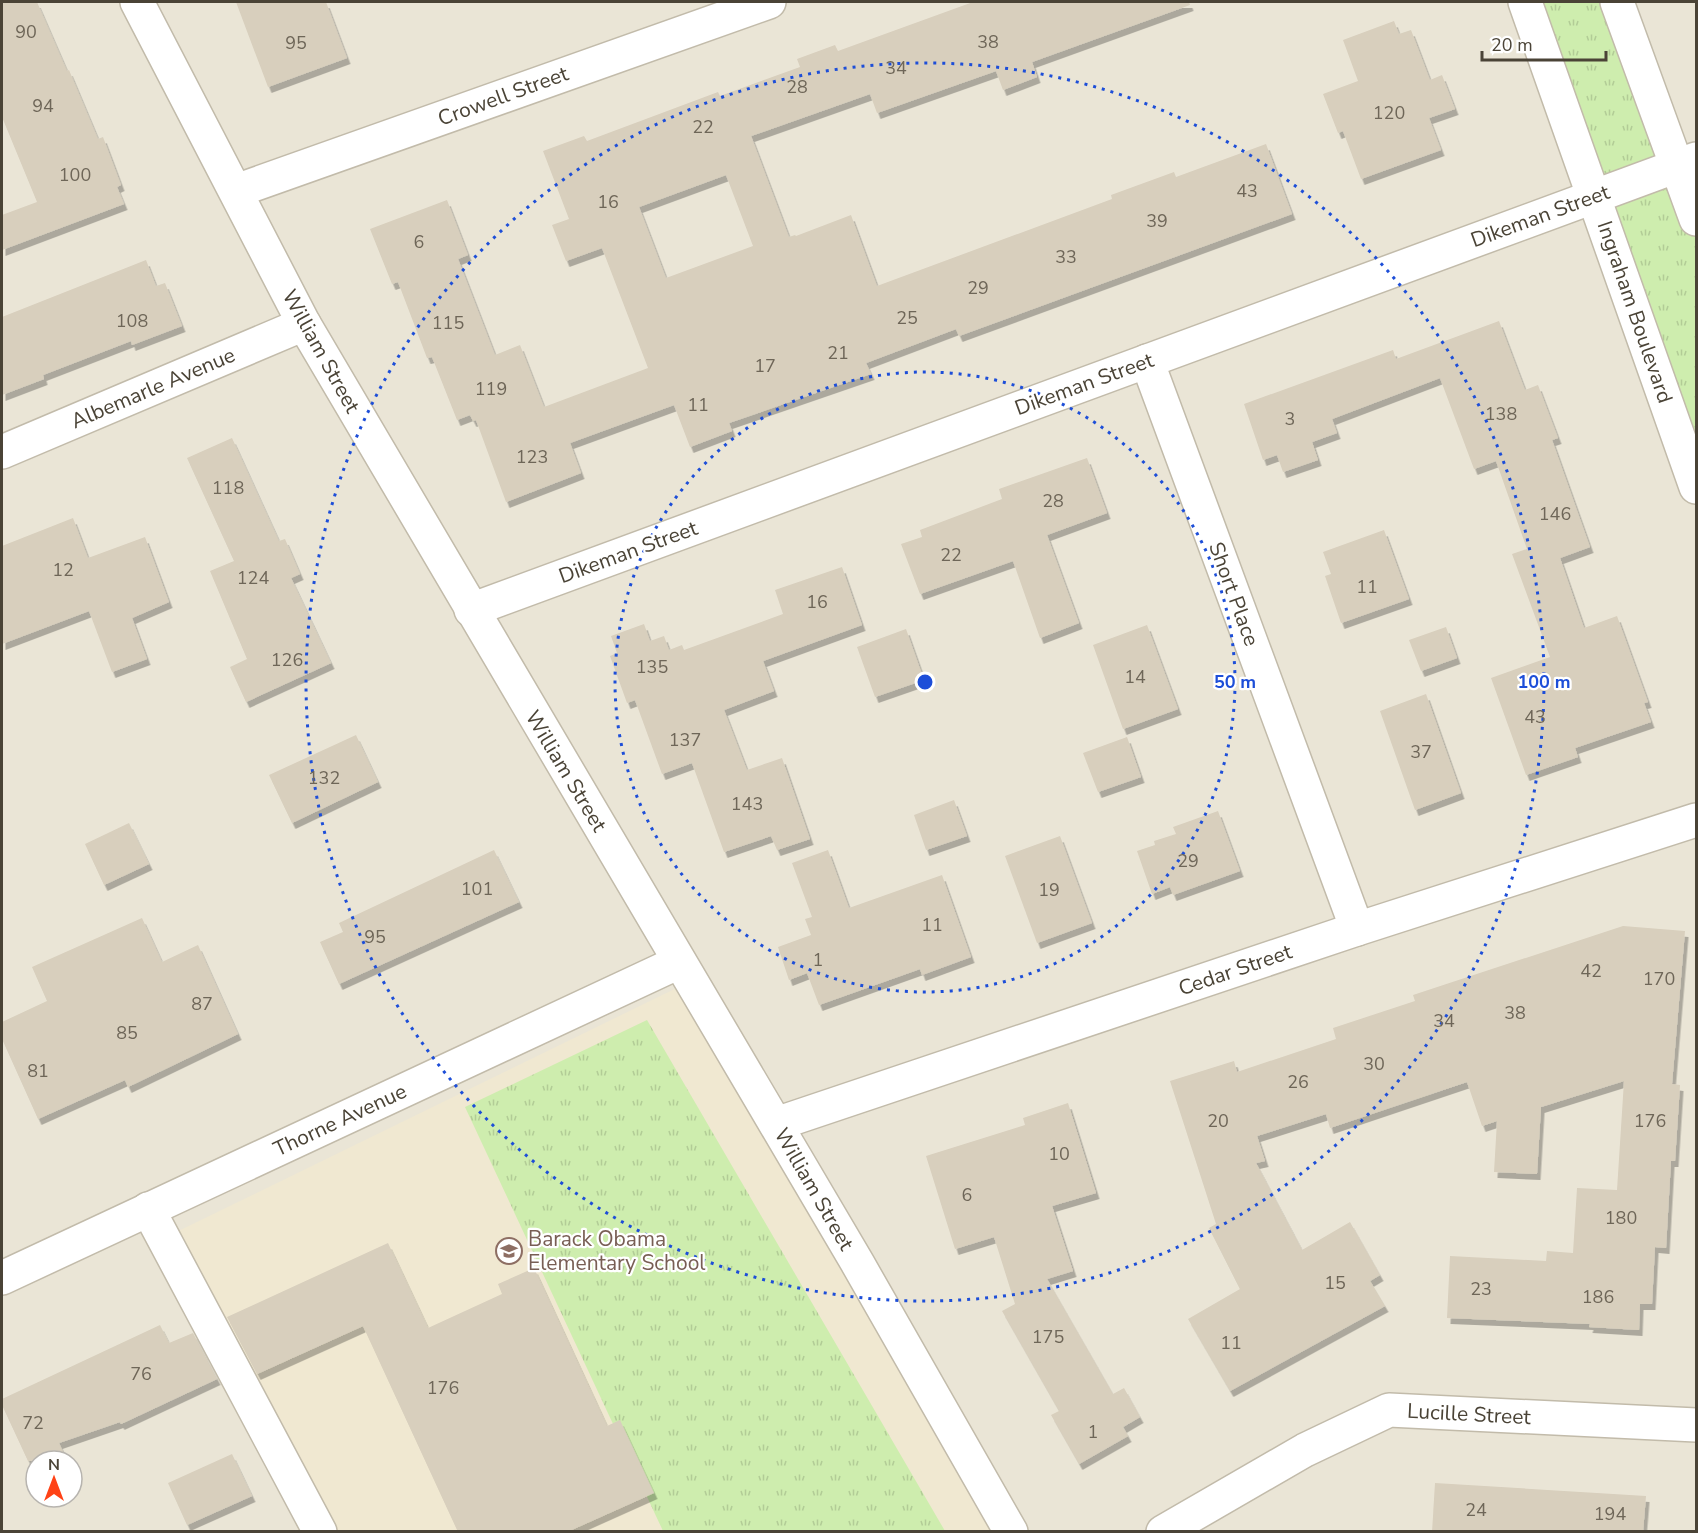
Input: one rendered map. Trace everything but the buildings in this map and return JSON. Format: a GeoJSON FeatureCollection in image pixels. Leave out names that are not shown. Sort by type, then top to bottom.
{"type":"FeatureCollection","features":[{"type":"Feature","properties":{"kind":"street","name":"William Street"},"geometry":{"type":"LineString","coordinates":[[137,2],[304,324],[776,1124],[1011,1532]]}},
{"type":"Feature","properties":{"kind":"street","name":"Crowell Street"},"geometry":{"type":"LineString","coordinates":[[236,191],[769,2]]}},
{"type":"Feature","properties":{"kind":"street","name":"Ingraham Boulevard"},"geometry":{"type":"LineString","coordinates":[[1524,2],[1696,487]]}},
{"type":"Feature","properties":{"kind":"street"},"geometry":{"type":"LineString","coordinates":[[1617,2],[1687,162],[1696,219]]}},
{"type":"Feature","properties":{"kind":"street","name":"Dikeman Street"},"geometry":{"type":"LineString","coordinates":[[471,610],[1687,162]]}},
{"type":"Feature","properties":{"kind":"street","name":"Albemarle Avenue"},"geometry":{"type":"LineString","coordinates":[[2,452],[304,324]]}},
{"type":"Feature","properties":{"kind":"street","name":"Short Place"},"geometry":{"type":"LineString","coordinates":[[1147,360],[1357,929]]}},
{"type":"Feature","properties":{"kind":"street","name":"Cedar Street"},"geometry":{"type":"LineString","coordinates":[[776,1124],[1357,929],[1696,820]]}},
{"type":"Feature","properties":{"kind":"street","name":"Thorne Avenue"},"geometry":{"type":"LineString","coordinates":[[2,1278],[679,962]]}},
{"type":"Feature","properties":{"kind":"street"},"geometry":{"type":"LineString","coordinates":[[148,1209],[320,1532]]}},
{"type":"Feature","properties":{"kind":"street","name":"Lucille Street"},"geometry":{"type":"LineString","coordinates":[[1163,1532],[1305,1450],[1389,1410],[1696,1425]]}},
{"type":"Feature","properties":{"kind":"shaded area"},"geometry":{"type":"Polygon","coordinates":[[[2,2],[1696,2],[1696,1531],[1011,1531],[162,1239],[299,1531],[2,1532],[2,2]]]}},
{"type":"Feature","properties":{"kind":"shaded area","name":"Barack Obama Elementary School"},"geometry":{"type":"Polygon","coordinates":[[[691,981],[1011,1531],[299,1531],[162,1239],[691,981]]]}},
{"type":"Feature","properties":{"kind":"green space"},"geometry":{"type":"Polygon","coordinates":[[[1525,2],[1617,2],[1696,219],[1696,487],[1525,2]]]}},
{"type":"Feature","properties":{"kind":"green space"},"geometry":{"type":"Polygon","coordinates":[[[647,1020],[945,1531],[663,1531],[465,1107],[647,1020]]]}},
{"type":"Feature","properties":{"kind":"place","name":"Barack Obama Elementary School"},"geometry":{"type":"Point","coordinates":[509,1251]}}]}
